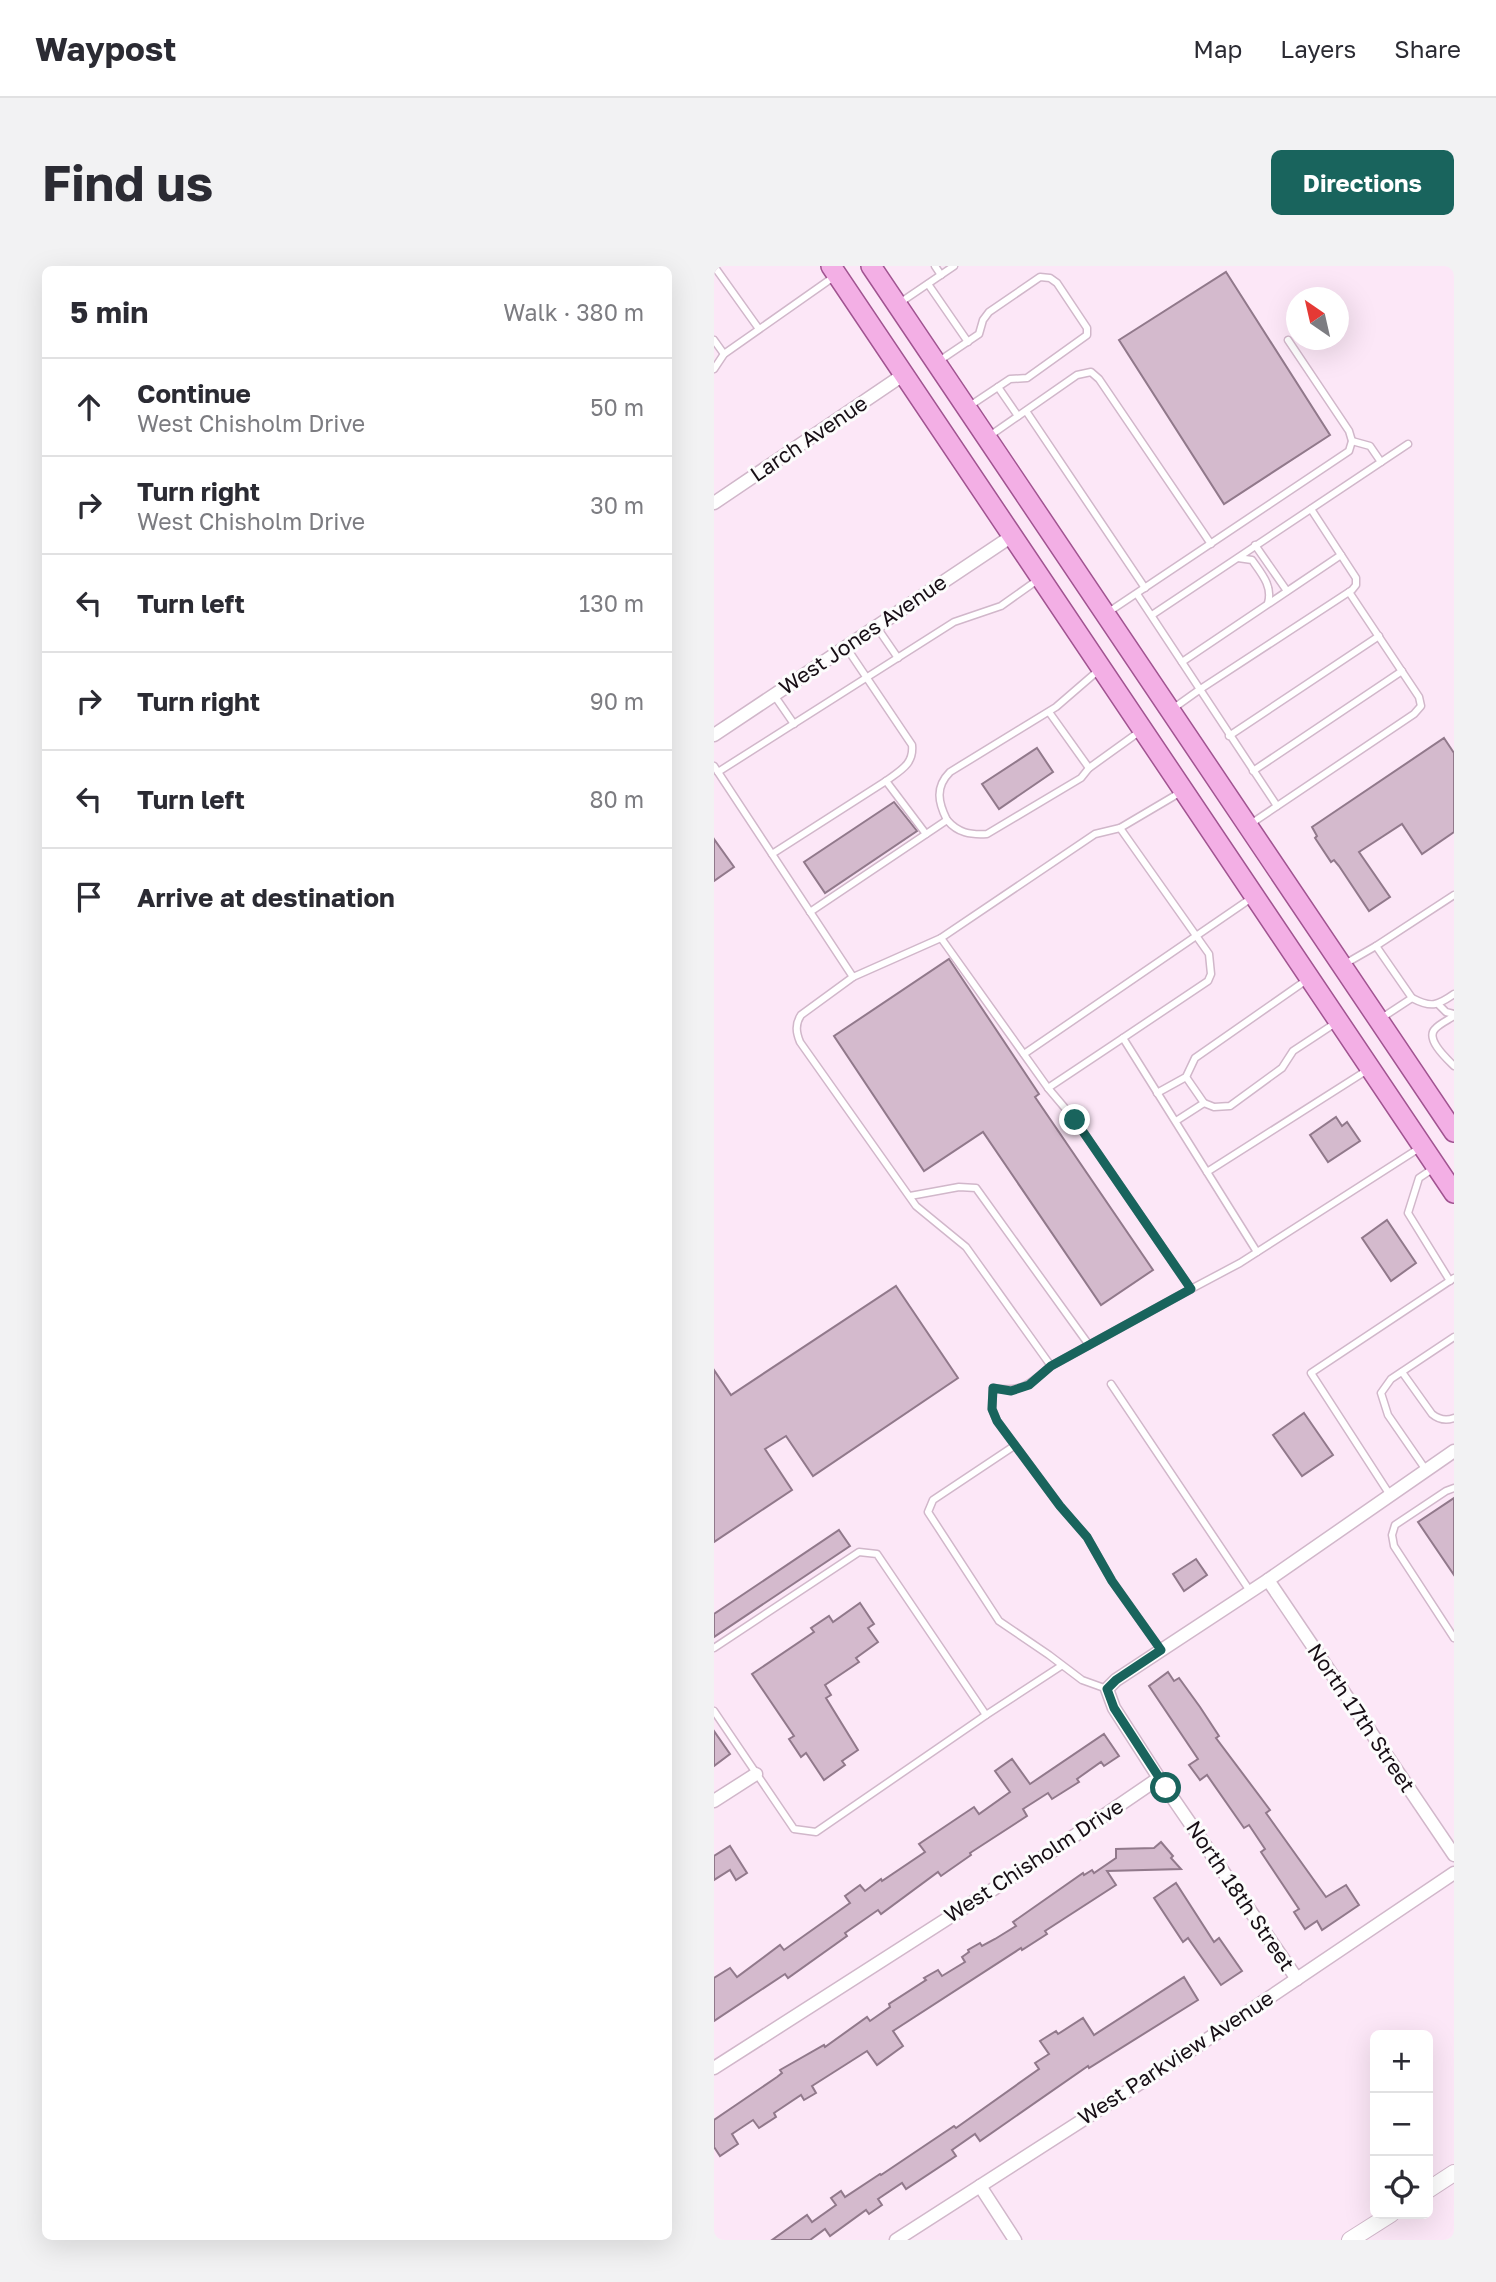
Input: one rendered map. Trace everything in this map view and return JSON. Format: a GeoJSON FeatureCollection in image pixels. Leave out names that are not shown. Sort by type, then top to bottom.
{"type":"FeatureCollection","features":[{"type":"Feature","properties":{"kind":"main road"},"geometry":{"type":"LineString","coordinates":[[870,266],[1454,1131]]}},
{"type":"Feature","properties":{"kind":"main road"},"geometry":{"type":"LineString","coordinates":[[834,271],[1454,1193]]}},
{"type":"Feature","properties":{"kind":"main road"},"geometry":{"type":"LineString","coordinates":[[982,491],[1010,471]]}},
{"type":"Feature","properties":{"kind":"main road"},"geometry":{"type":"LineString","coordinates":[[1143,730],[1171,711]]}},
{"type":"Feature","properties":{"kind":"street","name":"Larch Avenue"},"geometry":{"type":"LineString","coordinates":[[714,503],[903,375]]}},
{"type":"Feature","properties":{"kind":"street","name":"West Jones Avenue"},"geometry":{"type":"LineString","coordinates":[[714,735],[1012,536]]}},
{"type":"Feature","properties":{"kind":"street"},"geometry":{"type":"LineString","coordinates":[[1159,1778],[1114,1708],[1107,1689],[1116,1680],[1268,1580],[1454,1451]]}},
{"type":"Feature","properties":{"kind":"street","name":"North 17th Street"},"geometry":{"type":"LineString","coordinates":[[1268,1580],[1454,1855]]}},
{"type":"Feature","properties":{"kind":"street"},"geometry":{"type":"LineString","coordinates":[[714,1801],[756,1774]]}},
{"type":"Feature","properties":{"kind":"street","name":"North 18th Street"},"geometry":{"type":"LineString","coordinates":[[1159,1778],[1297,1979]]}},
{"type":"Feature","properties":{"kind":"street","name":"West Chisholm Drive"},"geometry":{"type":"LineString","coordinates":[[714,2068],[1039,1860],[1159,1778]]}},
{"type":"Feature","properties":{"kind":"street","name":"West Parkview Avenue"},"geometry":{"type":"LineString","coordinates":[[896,2240],[1297,1979],[1454,1872]]}},
{"type":"Feature","properties":{"kind":"street"},"geometry":{"type":"LineString","coordinates":[[1433,2187],[1454,2173]]}},
{"type":"Feature","properties":{"kind":"street"},"geometry":{"type":"LineString","coordinates":[[980,2186],[1015,2240]]}},
{"type":"Feature","properties":{"kind":"street"},"geometry":{"type":"LineString","coordinates":[[1350,2240],[1383,2219]]}},
{"type":"Feature","properties":{"kind":"lane"},"geometry":{"type":"LineString","coordinates":[[714,266],[759,329]]}},
{"type":"Feature","properties":{"kind":"lane"},"geometry":{"type":"LineString","coordinates":[[935,266],[941,275]]}},
{"type":"Feature","properties":{"kind":"lane"},"geometry":{"type":"LineString","coordinates":[[896,305],[954,266]]}},
{"type":"Feature","properties":{"kind":"lane"},"geometry":{"type":"LineString","coordinates":[[714,369],[724,354],[834,271]]}},
{"type":"Feature","properties":{"kind":"lane"},"geometry":{"type":"LineString","coordinates":[[936,363],[979,334],[985,315],[1040,277],[1050,278],[1057,283],[1087,328],[1087,335],[1027,378],[1010,379],[967,408]]}},
{"type":"Feature","properties":{"kind":"lane"},"geometry":{"type":"LineString","coordinates":[[928,284],[968,342]]}},
{"type":"Feature","properties":{"kind":"lane"},"geometry":{"type":"LineString","coordinates":[[714,340],[724,354]]}},
{"type":"Feature","properties":{"kind":"lane"},"geometry":{"type":"LineString","coordinates":[[1106,614],[1349,451],[1352,441],[1349,431],[1294,350]]}},
{"type":"Feature","properties":{"kind":"lane"},"geometry":{"type":"LineString","coordinates":[[987,438],[1077,375],[1091,372],[1099,379],[1211,544]]}},
{"type":"Feature","properties":{"kind":"lane"},"geometry":{"type":"LineString","coordinates":[[998,387],[1018,416]]}},
{"type":"Feature","properties":{"kind":"lane"},"geometry":{"type":"LineString","coordinates":[[1026,411],[1145,588]]}},
{"type":"Feature","properties":{"kind":"lane"},"geometry":{"type":"LineString","coordinates":[[1352,441],[1370,446],[1381,462]]}},
{"type":"Feature","properties":{"kind":"lane"},"geometry":{"type":"LineString","coordinates":[[1152,615],[1408,444]]}},
{"type":"Feature","properties":{"kind":"lane"},"geometry":{"type":"LineString","coordinates":[[1171,711],[1356,585],[1356,578],[1311,509]]}},
{"type":"Feature","properties":{"kind":"lane"},"geometry":{"type":"LineString","coordinates":[[1255,545],[1287,591]]}},
{"type":"Feature","properties":{"kind":"lane"},"geometry":{"type":"LineString","coordinates":[[1182,662],[1341,555]]}},
{"type":"Feature","properties":{"kind":"lane"},"geometry":{"type":"LineString","coordinates":[[1236,558],[1252,560],[1258,568],[1270,589],[1267,604]]}},
{"type":"Feature","properties":{"kind":"lane"},"geometry":{"type":"LineString","coordinates":[[853,977],[716,769],[794,724],[954,622],[1001,606],[1041,578]]}},
{"type":"Feature","properties":{"kind":"lane"},"geometry":{"type":"LineString","coordinates":[[1247,826],[1414,714],[1421,706],[1419,697],[1349,592]]}},
{"type":"Feature","properties":{"kind":"lane"},"geometry":{"type":"LineString","coordinates":[[1137,594],[1277,806]]}},
{"type":"Feature","properties":{"kind":"lane"},"geometry":{"type":"LineString","coordinates":[[876,626],[898,658]]}},
{"type":"Feature","properties":{"kind":"lane"},"geometry":{"type":"LineString","coordinates":[[1230,736],[1379,636]]}},
{"type":"Feature","properties":{"kind":"lane"},"geometry":{"type":"LineString","coordinates":[[772,854],[886,781],[909,764],[913,754],[912,745],[846,647]]}},
{"type":"Feature","properties":{"kind":"lane"},"geometry":{"type":"LineString","coordinates":[[1101,668],[1048,712],[950,772],[943,779],[939,792],[939,804],[947,820],[954,828],[969,835],[986,834],[1081,778],[1089,768],[1143,730]]}},
{"type":"Feature","properties":{"kind":"lane"},"geometry":{"type":"LineString","coordinates":[[1253,771],[1402,671]]}},
{"type":"Feature","properties":{"kind":"lane"},"geometry":{"type":"LineString","coordinates":[[774,695],[794,724]]}},
{"type":"Feature","properties":{"kind":"lane"},"geometry":{"type":"LineString","coordinates":[[1048,712],[1089,768]]}},
{"type":"Feature","properties":{"kind":"lane"},"geometry":{"type":"LineString","coordinates":[[886,781],[926,834]]}},
{"type":"Feature","properties":{"kind":"lane"},"geometry":{"type":"LineString","coordinates":[[1051,1366],[966,1247],[916,1206],[797,1035],[797,1022],[801,1015],[853,977],[942,938],[1095,834],[1120,828],[1183,790]]}},
{"type":"Feature","properties":{"kind":"lane"},"geometry":{"type":"LineString","coordinates":[[810,912],[947,820]]}},
{"type":"Feature","properties":{"kind":"lane"},"geometry":{"type":"LineString","coordinates":[[1048,1088],[1208,981],[1211,974],[1209,954],[1120,828]]}},
{"type":"Feature","properties":{"kind":"lane"},"geometry":{"type":"LineString","coordinates":[[1024,1054],[1254,895]]}},
{"type":"Feature","properties":{"kind":"lane"},"geometry":{"type":"LineString","coordinates":[[1342,966],[1454,895]]}},
{"type":"Feature","properties":{"kind":"lane"},"geometry":{"type":"LineString","coordinates":[[942,938],[1048,1088],[1075,1120],[1191,1289]]}},
{"type":"Feature","properties":{"kind":"lane"},"geometry":{"type":"LineString","coordinates":[[1376,946],[1412,998],[1424,1004],[1439,1005],[1454,994]]}},
{"type":"Feature","properties":{"kind":"lane"},"geometry":{"type":"LineString","coordinates":[[1157,1093],[1186,1077],[1195,1058],[1310,978]]}},
{"type":"Feature","properties":{"kind":"lane"},"geometry":{"type":"LineString","coordinates":[[1378,1020],[1412,998]]}},
{"type":"Feature","properties":{"kind":"lane"},"geometry":{"type":"LineString","coordinates":[[1439,1005],[1454,1015]]}},
{"type":"Feature","properties":{"kind":"lane"},"geometry":{"type":"LineString","coordinates":[[1454,1015],[1434,1030],[1432,1035],[1433,1041],[1454,1066]]}},
{"type":"Feature","properties":{"kind":"lane"},"geometry":{"type":"LineString","coordinates":[[1186,1077],[1204,1103],[1214,1107],[1230,1106],[1282,1068],[1293,1051],[1339,1021]]}},
{"type":"Feature","properties":{"kind":"lane"},"geometry":{"type":"LineString","coordinates":[[1123,1038],[1257,1252]]}},
{"type":"Feature","properties":{"kind":"lane"},"geometry":{"type":"LineString","coordinates":[[1207,1172],[1370,1068]]}},
{"type":"Feature","properties":{"kind":"lane"},"geometry":{"type":"LineString","coordinates":[[1176,1122],[1204,1103]]}},
{"type":"Feature","properties":{"kind":"lane"},"geometry":{"type":"LineString","coordinates":[[1161,1650],[1112,1581],[1087,1537],[1060,1506],[997,1421],[992,1409],[993,1388],[1011,1391],[1029,1385],[1051,1366],[1257,1252],[1422,1146]]}},
{"type":"Feature","properties":{"kind":"lane"},"geometry":{"type":"LineString","coordinates":[[1390,1495],[1311,1373],[1452,1280],[1408,1213],[1419,1178],[1436,1167]]}},
{"type":"Feature","properties":{"kind":"lane"},"geometry":{"type":"LineString","coordinates":[[909,1196],[959,1187],[976,1188],[1089,1345]]}},
{"type":"Feature","properties":{"kind":"lane"},"geometry":{"type":"LineString","coordinates":[[1426,1470],[1388,1415],[1381,1393],[1384,1386],[1402,1371],[1454,1337]]}},
{"type":"Feature","properties":{"kind":"lane"},"geometry":{"type":"LineString","coordinates":[[1402,1371],[1432,1414],[1445,1419],[1454,1418]]}},
{"type":"Feature","properties":{"kind":"lane"},"geometry":{"type":"LineString","coordinates":[[1111,1384],[1251,1591]]}},
{"type":"Feature","properties":{"kind":"lane"},"geometry":{"type":"LineString","coordinates":[[1014,1446],[933,1500],[928,1512],[999,1621],[1082,1681],[1107,1689]]}},
{"type":"Feature","properties":{"kind":"lane"},"geometry":{"type":"LineString","coordinates":[[1454,1488],[1395,1525],[1392,1535],[1394,1546],[1454,1639]]}},
{"type":"Feature","properties":{"kind":"lane"},"geometry":{"type":"LineString","coordinates":[[714,1648],[859,1552],[877,1554],[986,1715]]}},
{"type":"Feature","properties":{"kind":"lane"},"geometry":{"type":"LineString","coordinates":[[714,1711],[794,1829],[816,1832],[1062,1666]]}},
{"type":"Feature","properties":{"kind":"building"},"geometry":{"type":"Polygon","coordinates":[[[1226,272],[1330,435],[1224,504],[1119,340],[1226,272]]]}},
{"type":"Feature","properties":{"kind":"building"},"geometry":{"type":"Polygon","coordinates":[[[1444,738],[1454,753],[1454,832],[1422,854],[1402,824],[1359,852],[1390,897],[1369,911],[1339,866],[1334,860],[1331,862],[1315,838],[1317,836],[1312,827],[1444,738]]]}},
{"type":"Feature","properties":{"kind":"building"},"geometry":{"type":"Polygon","coordinates":[[[1037,748],[1053,772],[999,809],[982,784],[1037,748]]]}},
{"type":"Feature","properties":{"kind":"building"},"geometry":{"type":"Polygon","coordinates":[[[894,802],[917,831],[825,893],[804,862],[894,802]]]}},
{"type":"Feature","properties":{"kind":"building"},"geometry":{"type":"Polygon","coordinates":[[[714,839],[734,867],[714,881],[714,839]]]}},
{"type":"Feature","properties":{"kind":"building"},"geometry":{"type":"Polygon","coordinates":[[[949,959],[1039,1094],[1035,1097],[1153,1270],[1101,1305],[983,1132],[924,1171],[834,1036],[949,959]]]}},
{"type":"Feature","properties":{"kind":"building"},"geometry":{"type":"Polygon","coordinates":[[[1336,1117],[1342,1126],[1347,1122],[1360,1141],[1328,1162],[1310,1135],[1336,1117]]]}},
{"type":"Feature","properties":{"kind":"building"},"geometry":{"type":"Polygon","coordinates":[[[1387,1220],[1416,1263],[1391,1281],[1362,1238],[1387,1220]]]}},
{"type":"Feature","properties":{"kind":"building"},"geometry":{"type":"Polygon","coordinates":[[[896,1286],[958,1378],[813,1476],[786,1436],[765,1449],[792,1490],[714,1542],[714,1370],[731,1395],[896,1286]]]}},
{"type":"Feature","properties":{"kind":"building"},"geometry":{"type":"Polygon","coordinates":[[[1304,1413],[1333,1455],[1302,1476],[1273,1435],[1304,1413]]]}},
{"type":"Feature","properties":{"kind":"building"},"geometry":{"type":"Polygon","coordinates":[[[1454,1498],[1454,1575],[1418,1522],[1454,1498]]]}},
{"type":"Feature","properties":{"kind":"building"},"geometry":{"type":"Polygon","coordinates":[[[839,1530],[850,1546],[714,1637],[714,1614],[839,1530]]]}},
{"type":"Feature","properties":{"kind":"building"},"geometry":{"type":"Polygon","coordinates":[[[1196,1559],[1207,1575],[1184,1591],[1173,1574],[1196,1559]]]}},
{"type":"Feature","properties":{"kind":"building"},"geometry":{"type":"Polygon","coordinates":[[[860,1603],[874,1624],[868,1628],[878,1642],[856,1658],[859,1662],[825,1685],[831,1695],[826,1698],[858,1750],[842,1761],[845,1765],[824,1780],[806,1753],[801,1757],[789,1739],[794,1736],[752,1674],[814,1632],[811,1628],[829,1616],[833,1622],[860,1603]]]}},
{"type":"Feature","properties":{"kind":"building"},"geometry":{"type":"Polygon","coordinates":[[[1168,1672],[1174,1681],[1179,1678],[1200,1707],[1219,1736],[1216,1738],[1270,1810],[1266,1813],[1326,1897],[1346,1885],[1359,1905],[1322,1930],[1317,1921],[1305,1929],[1294,1912],[1299,1909],[1261,1852],[1265,1849],[1249,1825],[1244,1828],[1207,1775],[1200,1780],[1189,1765],[1198,1759],[1149,1686],[1168,1672]]]}},
{"type":"Feature","properties":{"kind":"building"},"geometry":{"type":"Polygon","coordinates":[[[714,1731],[730,1754],[714,1766],[714,1731]]]}},
{"type":"Feature","properties":{"kind":"building"},"geometry":{"type":"Polygon","coordinates":[[[1104,1734],[1119,1756],[1104,1766],[1101,1762],[1077,1779],[1079,1782],[1052,1799],[1048,1793],[1023,1809],[1027,1816],[970,1853],[971,1855],[941,1876],[938,1872],[881,1914],[878,1910],[788,1978],[785,1974],[714,2021],[714,1978],[730,1968],[737,1977],[780,1945],[784,1950],[850,1903],[845,1896],[860,1885],[865,1891],[881,1879],[882,1881],[925,1852],[919,1844],[974,1807],[979,1814],[1010,1792],[995,1771],[1012,1759],[1030,1784],[1104,1734]]]}},
{"type":"Feature","properties":{"kind":"building"},"geometry":{"type":"Polygon","coordinates":[[[1161,1842],[1181,1869],[1107,1871],[1116,1885],[1045,1931],[1047,1934],[893,2031],[903,2046],[877,2065],[867,2051],[812,2086],[816,2093],[804,2100],[801,2095],[774,2113],[776,2117],[759,2128],[753,2120],[732,2134],[738,2144],[720,2156],[714,2147],[714,2120],[777,2077],[782,2073],[780,2070],[824,2045],[825,2047],[867,2017],[870,2021],[890,2007],[889,2004],[926,1980],[924,1978],[938,1970],[942,1976],[965,1962],[962,1957],[968,1950],[980,1943],[982,1946],[1016,1926],[1013,1922],[1083,1873],[1084,1875],[1092,1870],[1094,1873],[1116,1858],[1116,1849],[1154,1848],[1161,1842]]]}},
{"type":"Feature","properties":{"kind":"building"},"geometry":{"type":"Polygon","coordinates":[[[730,1846],[747,1873],[736,1880],[730,1870],[714,1880],[714,1856],[730,1846]]]}},
{"type":"Feature","properties":{"kind":"building"},"geometry":{"type":"Polygon","coordinates":[[[1176,1883],[1214,1942],[1219,1938],[1242,1971],[1221,1985],[1188,1938],[1183,1942],[1154,1898],[1176,1883]]]}},
{"type":"Feature","properties":{"kind":"building"},"geometry":{"type":"Polygon","coordinates":[[[1184,1977],[1198,2000],[1089,2068],[1088,2066],[980,2141],[975,2134],[952,2150],[956,2156],[906,2189],[902,2183],[878,2199],[882,2205],[869,2214],[866,2210],[830,2236],[825,2229],[810,2240],[772,2240],[807,2215],[812,2222],[836,2205],[831,2198],[841,2191],[845,2197],[881,2175],[954,2126],[956,2128],[1039,2069],[1035,2063],[1049,2054],[1040,2041],[1056,2031],[1058,2034],[1083,2018],[1094,2035],[1184,1977]]]}},
{"type":"Feature","properties":{"kind":"route"},"geometry":{"type":"LineString","coordinates":[[1075,1120],[1191,1289],[1051,1366],[1029,1385],[1011,1391],[993,1388],[992,1409],[1008,1438],[1087,1537],[1112,1581],[1161,1650],[1107,1689],[1114,1708],[1166,1788]]}}]}
